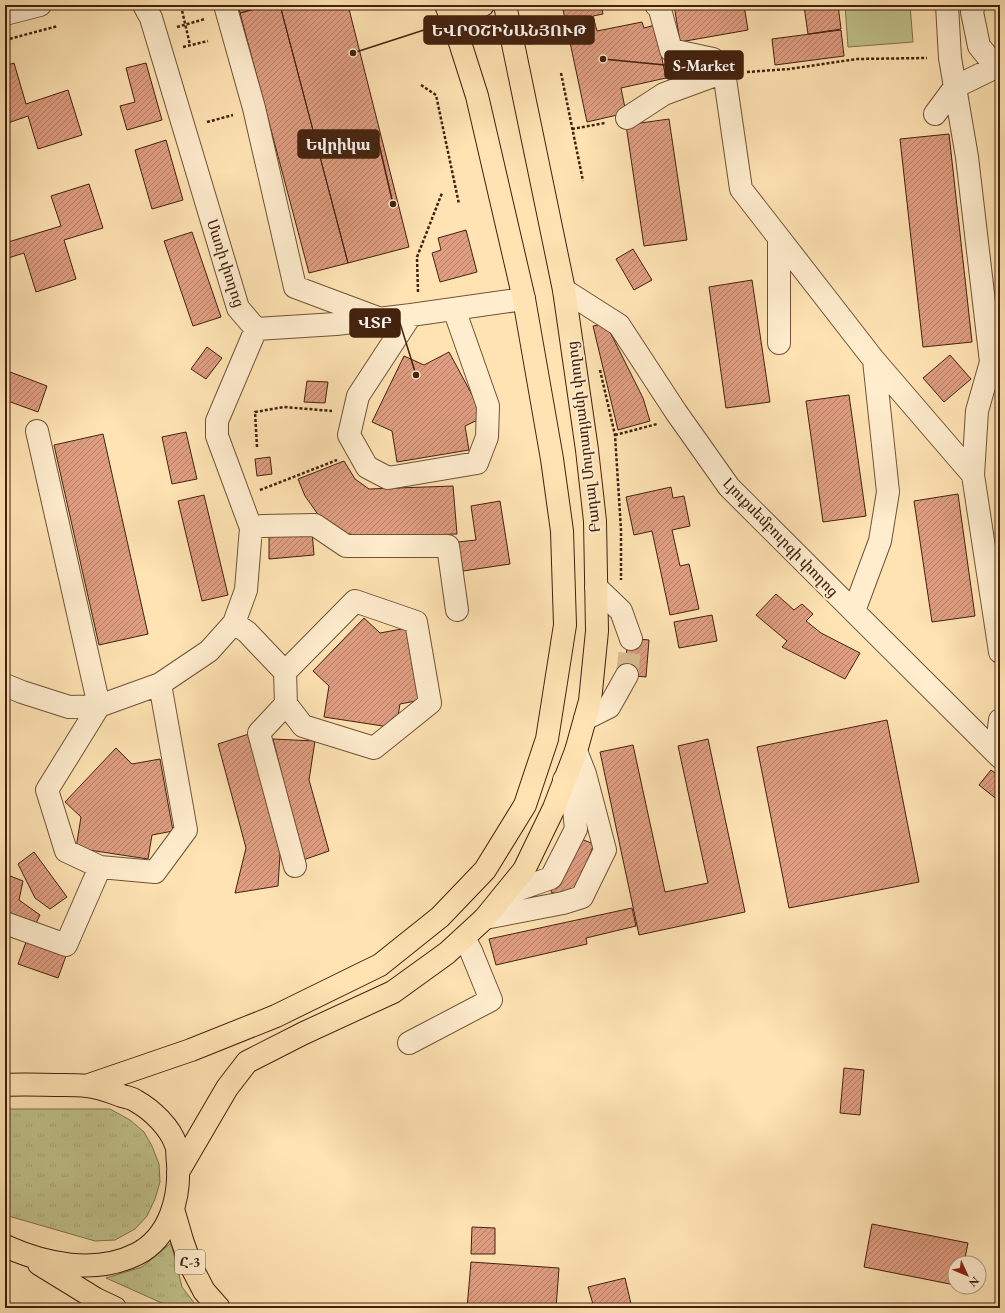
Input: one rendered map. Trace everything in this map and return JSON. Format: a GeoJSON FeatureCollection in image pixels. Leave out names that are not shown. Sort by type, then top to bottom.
{"type":"FeatureCollection","features":[{"type":"Feature","properties":{"kind":"main road"},"geometry":{"type":"LineString","coordinates":[[86,1086],[191,1050],[276,1016],[380,965],[440,917],[485,870],[525,806],[547,739],[565,625],[562,531],[552,458],[524,299],[477,96],[456,30],[446,5]]}},
{"type":"Feature","properties":{"kind":"main road"},"geometry":{"type":"LineString","coordinates":[[456,5],[468,9],[483,5]]}},
{"type":"Feature","properties":{"kind":"main road","name":"Բադալ Մուրադյանի փողոց"},"geometry":{"type":"LineString","coordinates":[[178,1172],[227,1088],[247,1062],[304,1033],[393,992],[447,953],[485,918],[524,870],[554,808],[576,751],[585,720],[590,701],[597,631],[595,521],[588,458],[564,290],[504,5]]}},
{"type":"Feature","properties":{"kind":"main road"},"geometry":{"type":"LineString","coordinates":[[5,1085],[86,1086],[110,1091],[136,1101],[156,1116],[167,1129],[177,1146],[178,1172],[176,1196],[173,1209],[166,1226],[157,1240],[138,1254],[119,1261],[97,1265],[72,1266],[25,1255]]}},
{"type":"Feature","properties":{"kind":"main road","name":"Հ-3"},"geometry":{"type":"LineString","coordinates":[[173,1209],[191,1266],[204,1291],[219,1308]]}},
{"type":"Feature","properties":{"kind":"main road"},"geometry":{"type":"LineString","coordinates":[[5,1246],[25,1255],[96,1299],[115,1308]]}},
{"type":"Feature","properties":{"kind":"street"},"geometry":{"type":"LineString","coordinates":[[5,14],[37,5]]}},
{"type":"Feature","properties":{"kind":"street","name":"Մառի փողոց"},"geometry":{"type":"LineString","coordinates":[[144,5],[151,18],[238,308],[256,329]]}},
{"type":"Feature","properties":{"kind":"street"},"geometry":{"type":"LineString","coordinates":[[225,5],[254,108],[295,287],[378,318]]}},
{"type":"Feature","properties":{"kind":"street"},"geometry":{"type":"LineString","coordinates":[[656,5],[659,6],[671,50],[713,59],[724,72],[741,189],[874,360],[973,475]]}},
{"type":"Feature","properties":{"kind":"street"},"geometry":{"type":"LineString","coordinates":[[947,5],[950,58],[967,157],[991,362],[977,411],[973,475],[992,553],[1000,652]]}},
{"type":"Feature","properties":{"kind":"street"},"geometry":{"type":"LineString","coordinates":[[935,114],[955,87],[998,67],[979,46],[972,12],[974,5]]}},
{"type":"Feature","properties":{"kind":"street"},"geometry":{"type":"LineString","coordinates":[[627,118],[664,94],[724,72]]}},
{"type":"Feature","properties":{"kind":"street"},"geometry":{"type":"LineString","coordinates":[[778,238],[779,343]]}},
{"type":"Feature","properties":{"kind":"street","name":"Լյուքսեմբուրգի փողոց"},"geometry":{"type":"LineString","coordinates":[[564,290],[619,325],[676,412],[729,487],[998,755]]}},
{"type":"Feature","properties":{"kind":"street"},"geometry":{"type":"LineString","coordinates":[[5,685],[69,707],[99,706],[160,684],[209,651],[234,623],[246,590],[251,528],[217,436],[217,421],[256,329],[336,324],[378,318],[415,315],[524,299]]}},
{"type":"Feature","properties":{"kind":"street"},"geometry":{"type":"LineString","coordinates":[[415,315],[358,396],[350,435],[367,467],[388,478],[477,463],[487,437],[488,406],[454,309]]}},
{"type":"Feature","properties":{"kind":"street"},"geometry":{"type":"LineString","coordinates":[[854,611],[880,542],[888,492],[874,360]]}},
{"type":"Feature","properties":{"kind":"street"},"geometry":{"type":"LineString","coordinates":[[37,431],[99,706],[47,790],[66,850],[100,867],[155,872],[186,830],[160,684]]}},
{"type":"Feature","properties":{"kind":"street"},"geometry":{"type":"LineString","coordinates":[[251,528],[262,526],[315,525],[346,546],[448,546],[457,610]]}},
{"type":"Feature","properties":{"kind":"street"},"geometry":{"type":"LineString","coordinates":[[596,587],[621,611],[631,639]]}},
{"type":"Feature","properties":{"kind":"street"},"geometry":{"type":"LineString","coordinates":[[234,623],[247,632],[285,672],[286,704],[303,726],[374,748],[430,703],[416,622],[355,601],[285,672]]}},
{"type":"Feature","properties":{"kind":"street"},"geometry":{"type":"LineString","coordinates":[[585,720],[609,707],[627,675]]}},
{"type":"Feature","properties":{"kind":"street"},"geometry":{"type":"LineString","coordinates":[[286,704],[259,733],[295,866]]}},
{"type":"Feature","properties":{"kind":"street"},"geometry":{"type":"LineString","coordinates":[[998,755],[1000,720]]}},
{"type":"Feature","properties":{"kind":"street"},"geometry":{"type":"LineString","coordinates":[[485,918],[563,903],[582,897],[605,850],[585,774],[576,751]]}},
{"type":"Feature","properties":{"kind":"street"},"geometry":{"type":"LineString","coordinates":[[505,894],[551,878],[576,829],[573,800],[564,780]]}},
{"type":"Feature","properties":{"kind":"street"},"geometry":{"type":"LineString","coordinates":[[5,923],[66,945],[100,867]]}},
{"type":"Feature","properties":{"kind":"street"},"geometry":{"type":"LineString","coordinates":[[409,1043],[491,1000],[471,951],[464,938]]}},
{"type":"Feature","properties":{"kind":"path"},"geometry":{"type":"LineString","coordinates":[[182,6],[190,45]]}},
{"type":"Feature","properties":{"kind":"path"},"geometry":{"type":"LineString","coordinates":[[194,22],[206,18]]}},
{"type":"Feature","properties":{"kind":"path"},"geometry":{"type":"LineString","coordinates":[[5,40],[58,26]]}},
{"type":"Feature","properties":{"kind":"path"},"geometry":{"type":"LineString","coordinates":[[179,48],[208,41]]}},
{"type":"Feature","properties":{"kind":"path"},"geometry":{"type":"LineString","coordinates":[[760,71],[789,69],[857,59],[950,58]]}},
{"type":"Feature","properties":{"kind":"path"},"geometry":{"type":"LineString","coordinates":[[561,73],[583,182]]}},
{"type":"Feature","properties":{"kind":"path"},"geometry":{"type":"LineString","coordinates":[[421,85],[436,95],[459,204]]}},
{"type":"Feature","properties":{"kind":"path"},"geometry":{"type":"LineString","coordinates":[[221,118],[238,113]]}},
{"type":"Feature","properties":{"kind":"path"},"geometry":{"type":"LineString","coordinates":[[572,129],[627,118]]}},
{"type":"Feature","properties":{"kind":"path"},"geometry":{"type":"LineString","coordinates":[[415,315],[417,257],[442,193]]}},
{"type":"Feature","properties":{"kind":"path"},"geometry":{"type":"LineString","coordinates":[[599,366],[615,435],[661,423]]}},
{"type":"Feature","properties":{"kind":"path"},"geometry":{"type":"LineString","coordinates":[[257,447],[255,412],[284,407],[324,411]]}},
{"type":"Feature","properties":{"kind":"path"},"geometry":{"type":"LineString","coordinates":[[258,491],[358,452]]}},
{"type":"Feature","properties":{"kind":"green space"},"geometry":{"type":"Polygon","coordinates":[[[845,5],[910,5],[913,42],[848,47],[845,5]]]}},
{"type":"Feature","properties":{"kind":"green space"},"geometry":{"type":"Polygon","coordinates":[[[5,1109],[110,1109],[130,1120],[144,1132],[152,1146],[159,1164],[160,1182],[155,1199],[147,1216],[135,1229],[115,1240],[95,1241],[5,1215],[5,1109]]]}},
{"type":"Feature","properties":{"kind":"green space"},"geometry":{"type":"Polygon","coordinates":[[[171,1243],[182,1287],[198,1308],[173,1308],[106,1278],[142,1267],[171,1243]]]}},
{"type":"Feature","properties":{"kind":"building"},"geometry":{"type":"Polygon","coordinates":[[[238,5],[269,5],[240,13],[238,5]]]}},
{"type":"Feature","properties":{"kind":"building"},"geometry":{"type":"Polygon","coordinates":[[[269,5],[280,5],[348,263],[309,273],[240,13],[269,5]]]}},
{"type":"Feature","properties":{"kind":"building"},"geometry":{"type":"Polygon","coordinates":[[[280,5],[348,5],[409,247],[348,263],[280,5]]]}},
{"type":"Feature","properties":{"kind":"building"},"geometry":{"type":"Polygon","coordinates":[[[562,5],[601,5],[603,14],[593,16],[597,31],[642,22],[644,28],[655,25],[666,78],[621,88],[626,113],[587,122],[562,5]]]}},
{"type":"Feature","properties":{"kind":"building"},"geometry":{"type":"Polygon","coordinates":[[[674,5],[744,5],[748,30],[680,42],[674,5]]]}},
{"type":"Feature","properties":{"kind":"building"},"geometry":{"type":"Polygon","coordinates":[[[838,5],[841,29],[808,34],[804,6],[838,5]]]}},
{"type":"Feature","properties":{"kind":"building"},"geometry":{"type":"Polygon","coordinates":[[[841,30],[844,56],[775,65],[772,39],[841,30]]]}},
{"type":"Feature","properties":{"kind":"building"},"geometry":{"type":"Polygon","coordinates":[[[14,63],[26,104],[68,90],[82,135],[38,149],[28,116],[5,124],[5,66],[14,63]]]}},
{"type":"Feature","properties":{"kind":"building"},"geometry":{"type":"Polygon","coordinates":[[[146,63],[162,120],[127,130],[120,106],[135,102],[126,68],[146,63]]]}},
{"type":"Feature","properties":{"kind":"building"},"geometry":{"type":"Polygon","coordinates":[[[669,119],[687,240],[644,246],[626,125],[669,119]]]}},
{"type":"Feature","properties":{"kind":"building"},"geometry":{"type":"Polygon","coordinates":[[[949,134],[972,342],[923,347],[900,139],[949,134]]]}},
{"type":"Feature","properties":{"kind":"building"},"geometry":{"type":"Polygon","coordinates":[[[996,136],[1000,136],[1000,190],[996,136]]]}},
{"type":"Feature","properties":{"kind":"building"},"geometry":{"type":"Polygon","coordinates":[[[166,140],[183,200],[152,209],[135,150],[166,140]]]}},
{"type":"Feature","properties":{"kind":"building"},"geometry":{"type":"Polygon","coordinates":[[[89,184],[103,228],[64,240],[76,279],[36,292],[24,253],[5,259],[5,243],[61,226],[51,196],[89,184]]]}},
{"type":"Feature","properties":{"kind":"building"},"geometry":{"type":"Polygon","coordinates":[[[466,230],[477,272],[440,282],[432,253],[441,250],[438,238],[466,230]]]}},
{"type":"Feature","properties":{"kind":"building"},"geometry":{"type":"Polygon","coordinates":[[[192,232],[221,317],[193,326],[164,241],[192,232]]]}},
{"type":"Feature","properties":{"kind":"building"},"geometry":{"type":"Polygon","coordinates":[[[633,249],[652,280],[634,290],[616,259],[633,249]]]}},
{"type":"Feature","properties":{"kind":"building"},"geometry":{"type":"Polygon","coordinates":[[[752,280],[770,402],[726,408],[709,287],[752,280]]]}},
{"type":"Feature","properties":{"kind":"building"},"geometry":{"type":"Polygon","coordinates":[[[606,324],[643,398],[650,421],[618,430],[593,326],[606,324]]]}},
{"type":"Feature","properties":{"kind":"building"},"geometry":{"type":"Polygon","coordinates":[[[207,347],[222,358],[206,379],[191,369],[207,347]]]}},
{"type":"Feature","properties":{"kind":"building"},"geometry":{"type":"Polygon","coordinates":[[[449,352],[484,417],[465,426],[469,450],[397,462],[392,431],[372,422],[404,356],[424,365],[449,352]]]}},
{"type":"Feature","properties":{"kind":"building"},"geometry":{"type":"Polygon","coordinates":[[[950,355],[971,379],[944,402],[923,378],[950,355]]]}},
{"type":"Feature","properties":{"kind":"building"},"geometry":{"type":"Polygon","coordinates":[[[5,370],[47,386],[38,412],[5,400],[5,370]]]}},
{"type":"Feature","properties":{"kind":"building"},"geometry":{"type":"Polygon","coordinates":[[[307,381],[328,382],[325,403],[304,402],[307,381]]]}},
{"type":"Feature","properties":{"kind":"building"},"geometry":{"type":"Polygon","coordinates":[[[849,395],[866,516],[823,522],[806,401],[849,395]]]}},
{"type":"Feature","properties":{"kind":"building"},"geometry":{"type":"Polygon","coordinates":[[[186,432],[197,479],[172,484],[162,437],[186,432]]]}},
{"type":"Feature","properties":{"kind":"building"},"geometry":{"type":"Polygon","coordinates":[[[103,434],[148,634],[99,645],[54,445],[103,434]]]}},
{"type":"Feature","properties":{"kind":"building"},"geometry":{"type":"Polygon","coordinates":[[[270,457],[272,474],[257,476],[255,459],[270,457]]]}},
{"type":"Feature","properties":{"kind":"building"},"geometry":{"type":"Polygon","coordinates":[[[344,461],[355,479],[369,489],[453,486],[457,534],[369,537],[343,533],[332,528],[317,513],[305,496],[298,479],[344,461]]]}},
{"type":"Feature","properties":{"kind":"building"},"geometry":{"type":"Polygon","coordinates":[[[671,487],[673,498],[684,496],[690,526],[672,530],[680,566],[689,564],[699,609],[670,615],[652,531],[634,535],[626,497],[671,487]]]}},
{"type":"Feature","properties":{"kind":"building"},"geometry":{"type":"Polygon","coordinates":[[[958,494],[975,616],[932,622],[914,501],[958,494]]]}},
{"type":"Feature","properties":{"kind":"building"},"geometry":{"type":"Polygon","coordinates":[[[204,495],[228,595],[202,601],[178,501],[204,495]]]}},
{"type":"Feature","properties":{"kind":"building"},"geometry":{"type":"Polygon","coordinates":[[[500,501],[510,564],[463,571],[458,542],[476,540],[471,506],[500,501]]]}},
{"type":"Feature","properties":{"kind":"building"},"geometry":{"type":"Polygon","coordinates":[[[312,531],[314,555],[269,559],[269,535],[312,531]]]}},
{"type":"Feature","properties":{"kind":"building"},"geometry":{"type":"Polygon","coordinates":[[[776,594],[794,610],[802,604],[813,614],[806,621],[821,633],[860,653],[845,679],[782,647],[787,641],[756,615],[776,594]]]}},
{"type":"Feature","properties":{"kind":"building"},"geometry":{"type":"Polygon","coordinates":[[[712,615],[717,641],[679,648],[674,622],[712,615]]]}},
{"type":"Feature","properties":{"kind":"building"},"geometry":{"type":"Polygon","coordinates":[[[364,618],[380,633],[407,628],[421,700],[400,704],[396,728],[324,717],[329,686],[313,671],[364,618]]]}},
{"type":"Feature","properties":{"kind":"building"},"geometry":{"type":"Polygon","coordinates":[[[628,638],[649,640],[646,677],[624,675],[628,638]]]}},
{"type":"Feature","properties":{"kind":"building"},"geometry":{"type":"Polygon","coordinates":[[[887,720],[919,882],[789,908],[757,747],[887,720]]]}},
{"type":"Feature","properties":{"kind":"building"},"geometry":{"type":"Polygon","coordinates":[[[252,733],[281,839],[278,886],[235,893],[246,848],[218,744],[252,733]]]}},
{"type":"Feature","properties":{"kind":"building"},"geometry":{"type":"Polygon","coordinates":[[[273,739],[315,741],[309,780],[329,851],[303,860],[273,739]]]}},
{"type":"Feature","properties":{"kind":"building"},"geometry":{"type":"Polygon","coordinates":[[[708,739],[745,912],[639,935],[600,752],[633,745],[665,892],[708,883],[678,746],[708,739]]]}},
{"type":"Feature","properties":{"kind":"building"},"geometry":{"type":"Polygon","coordinates":[[[116,748],[132,764],[160,759],[173,831],[152,835],[148,859],[76,848],[81,817],[65,802],[116,748]]]}},
{"type":"Feature","properties":{"kind":"building"},"geometry":{"type":"Polygon","coordinates":[[[991,770],[1000,777],[999,801],[979,785],[991,770]]]}},
{"type":"Feature","properties":{"kind":"building"},"geometry":{"type":"Polygon","coordinates":[[[573,836],[594,844],[572,900],[551,892],[573,836]]]}},
{"type":"Feature","properties":{"kind":"building"},"geometry":{"type":"Polygon","coordinates":[[[34,852],[67,897],[50,909],[35,898],[18,864],[34,852]]]}},
{"type":"Feature","properties":{"kind":"building"},"geometry":{"type":"Polygon","coordinates":[[[5,874],[23,881],[19,900],[40,915],[36,923],[5,912],[5,874]]]}},
{"type":"Feature","properties":{"kind":"building"},"geometry":{"type":"Polygon","coordinates":[[[632,908],[636,926],[586,938],[587,944],[496,965],[489,939],[632,908]]]}},
{"type":"Feature","properties":{"kind":"building"},"geometry":{"type":"Polygon","coordinates":[[[26,942],[66,956],[58,978],[18,964],[26,942]]]}},
{"type":"Feature","properties":{"kind":"building"},"geometry":{"type":"Polygon","coordinates":[[[844,1068],[864,1070],[860,1115],[840,1113],[844,1068]]]}},
{"type":"Feature","properties":{"kind":"building"},"geometry":{"type":"Polygon","coordinates":[[[872,1224],[968,1243],[966,1255],[947,1255],[947,1283],[864,1267],[872,1224]]]}},
{"type":"Feature","properties":{"kind":"building"},"geometry":{"type":"Polygon","coordinates":[[[472,1227],[495,1228],[495,1254],[471,1254],[472,1227]]]}},
{"type":"Feature","properties":{"kind":"building"},"geometry":{"type":"Polygon","coordinates":[[[471,1262],[559,1268],[556,1308],[467,1308],[471,1262]]]}},
{"type":"Feature","properties":{"kind":"building"},"geometry":{"type":"Polygon","coordinates":[[[625,1278],[632,1308],[594,1308],[588,1287],[625,1278]]]}},
{"type":"Feature","properties":{"kind":"tunnel"},"geometry":{"type":"LineString","coordinates":[[627,675],[631,639]]}},
{"type":"Feature","properties":{"kind":"place","name":"ԵՎՐՕՇԻՆԱՆՅՈՒԹ"},"geometry":{"type":"Point","coordinates":[353,53]}},
{"type":"Feature","properties":{"kind":"place","name":"S-Market"},"geometry":{"type":"Point","coordinates":[603,59]}},
{"type":"Feature","properties":{"kind":"place","name":"Եվրիկա"},"geometry":{"type":"Point","coordinates":[393,204]}},
{"type":"Feature","properties":{"kind":"place","name":"ՎՏԲ"},"geometry":{"type":"Point","coordinates":[416,375]}}]}
